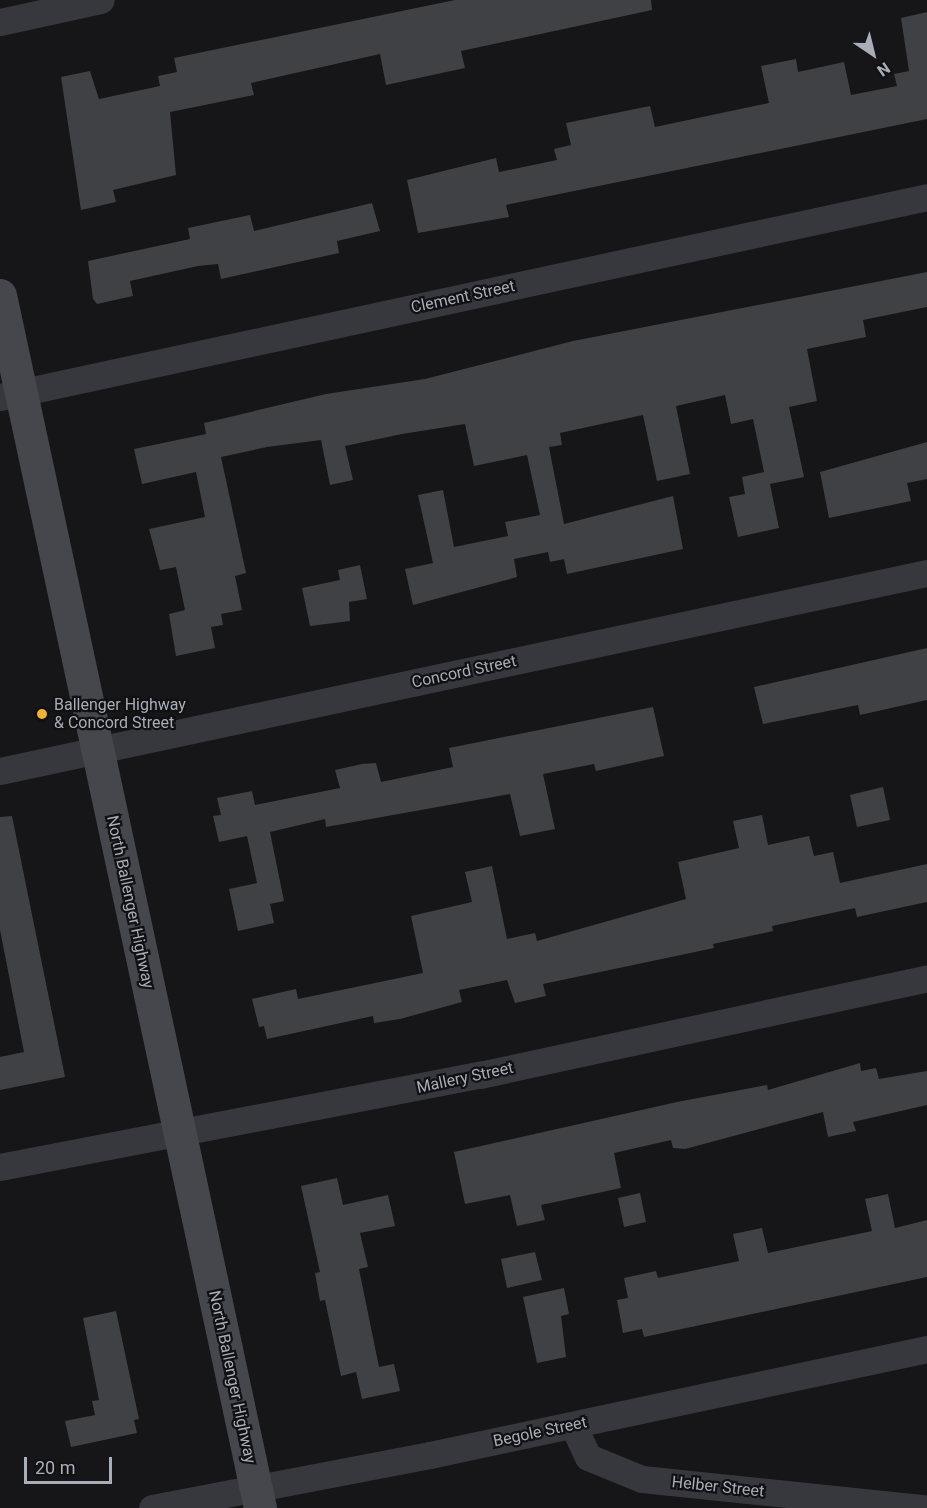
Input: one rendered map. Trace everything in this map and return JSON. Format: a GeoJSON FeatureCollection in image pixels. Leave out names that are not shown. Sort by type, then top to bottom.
{"type":"FeatureCollection","features":[{"type":"Feature","properties":{"kind":"main road","name":"North Ballenger Highway"},"geometry":{"type":"LineString","coordinates":[[0,295],[10,395],[98,750],[258,1498]]}},
{"type":"Feature","properties":{"kind":"street"},"geometry":{"type":"LineString","coordinates":[[0,22],[101,0]]}},
{"type":"Feature","properties":{"kind":"street","name":"Clement Street"},"geometry":{"type":"LineString","coordinates":[[10,395],[927,197]]}},
{"type":"Feature","properties":{"kind":"street","name":"Concord Street"},"geometry":{"type":"LineString","coordinates":[[0,771],[927,573]]}},
{"type":"Feature","properties":{"kind":"street","name":"Mallery Street"},"geometry":{"type":"LineString","coordinates":[[0,1167],[480,1075],[927,978]]}},
{"type":"Feature","properties":{"kind":"street","name":"Begole Street"},"geometry":{"type":"LineString","coordinates":[[152,1508],[258,1498],[573,1425],[927,1349]]}},
{"type":"Feature","properties":{"kind":"street","name":"Helber Street"},"geometry":{"type":"LineString","coordinates":[[573,1425],[588,1457],[629,1476],[924,1508]]}},
{"type":"Feature","properties":{"kind":"building"},"geometry":{"type":"Polygon","coordinates":[[[455,0],[651,0],[652,10],[461,51],[465,68],[386,85],[380,54],[251,83],[254,95],[170,112],[176,175],[113,190],[116,202],[81,210],[61,77],[90,71],[99,99],[160,86],[158,76],[177,72],[174,58],[455,0]]]}},
{"type":"Feature","properties":{"kind":"building"},"geometry":{"type":"Polygon","coordinates":[[[927,12],[927,119],[506,205],[509,217],[418,233],[407,180],[496,158],[499,172],[557,160],[554,149],[571,145],[566,123],[650,106],[655,127],[769,103],[761,66],[796,59],[798,72],[844,62],[851,95],[897,86],[894,74],[909,71],[901,18],[927,12]]]}},
{"type":"Feature","properties":{"kind":"building"},"geometry":{"type":"Polygon","coordinates":[[[372,203],[380,231],[337,241],[339,253],[221,279],[218,264],[198,266],[130,281],[133,296],[97,304],[93,299],[88,261],[190,239],[188,228],[250,215],[254,231],[372,203]]]}},
{"type":"Feature","properties":{"kind":"building"},"geometry":{"type":"Polygon","coordinates":[[[927,272],[927,307],[863,320],[866,337],[807,349],[817,401],[789,407],[804,477],[770,484],[779,528],[738,537],[729,497],[745,494],[742,477],[764,472],[753,419],[731,424],[725,395],[676,406],[690,474],[657,481],[643,415],[560,433],[562,445],[549,447],[564,524],[673,496],[683,549],[567,574],[564,559],[550,562],[548,552],[514,559],[517,577],[413,605],[405,569],[433,563],[418,495],[443,490],[454,547],[508,536],[505,522],[540,515],[527,455],[474,466],[465,424],[345,446],[353,480],[330,485],[321,440],[267,447],[221,457],[246,573],[235,576],[242,610],[221,614],[223,625],[211,627],[215,648],[176,656],[169,614],[185,610],[176,567],[160,570],[149,529],[205,517],[196,472],[142,484],[134,449],[206,434],[204,423],[326,394],[425,379],[573,341],[927,272]]]}},
{"type":"Feature","properties":{"kind":"building"},"geometry":{"type":"Polygon","coordinates":[[[927,442],[927,479],[907,483],[911,501],[829,518],[820,472],[927,442]]]}},
{"type":"Feature","properties":{"kind":"building"},"geometry":{"type":"Polygon","coordinates":[[[360,565],[367,599],[349,602],[350,621],[310,626],[302,588],[340,580],[338,570],[360,565]]]}},
{"type":"Feature","properties":{"kind":"building"},"geometry":{"type":"Polygon","coordinates":[[[927,648],[927,700],[860,715],[858,705],[763,724],[754,687],[927,648]]]}},
{"type":"Feature","properties":{"kind":"building"},"geometry":{"type":"Polygon","coordinates":[[[653,707],[664,756],[596,771],[594,764],[543,774],[555,829],[520,836],[510,794],[326,827],[325,819],[270,832],[284,901],[270,904],[274,923],[238,931],[229,889],[257,883],[247,836],[219,842],[213,816],[221,815],[217,798],[252,791],[255,805],[340,788],[335,770],[362,764],[376,763],[381,782],[453,767],[449,748],[653,707]]]}},
{"type":"Feature","properties":{"kind":"building"},"geometry":{"type":"Polygon","coordinates":[[[883,787],[890,820],[857,827],[850,795],[883,787]]]}},
{"type":"Feature","properties":{"kind":"building"},"geometry":{"type":"Polygon","coordinates":[[[762,815],[768,845],[809,836],[814,856],[833,852],[840,883],[927,864],[927,902],[857,917],[855,908],[772,926],[773,931],[713,944],[714,948],[543,984],[546,996],[515,1003],[507,980],[459,990],[462,1002],[400,1019],[374,1023],[373,1016],[267,1039],[264,1026],[259,1027],[252,999],[296,989],[298,999],[423,973],[411,916],[472,902],[465,872],[492,866],[507,939],[535,933],[537,941],[686,899],[678,862],[739,848],[733,821],[762,815]]]}},
{"type":"Feature","properties":{"kind":"building"},"geometry":{"type":"Polygon","coordinates":[[[12,816],[65,1077],[0,1090],[0,1057],[24,1052],[0,930],[0,817],[12,816]]]}},
{"type":"Feature","properties":{"kind":"building"},"geometry":{"type":"Polygon","coordinates":[[[860,1063],[861,1071],[876,1068],[879,1079],[927,1071],[927,1105],[853,1122],[856,1131],[828,1137],[823,1112],[685,1149],[673,1148],[671,1140],[614,1153],[621,1188],[541,1205],[545,1220],[517,1226],[510,1195],[465,1204],[454,1152],[677,1102],[767,1085],[768,1090],[860,1063]]]}},
{"type":"Feature","properties":{"kind":"building"},"geometry":{"type":"Polygon","coordinates":[[[337,1178],[343,1205],[388,1195],[395,1226],[360,1233],[368,1267],[359,1269],[379,1367],[394,1364],[400,1391],[362,1399],[356,1372],[341,1376],[325,1300],[320,1301],[315,1273],[320,1272],[301,1186],[337,1178]]]}},
{"type":"Feature","properties":{"kind":"building"},"geometry":{"type":"Polygon","coordinates":[[[640,1193],[646,1222],[624,1227],[618,1198],[640,1193]]]}},
{"type":"Feature","properties":{"kind":"building"},"geometry":{"type":"Polygon","coordinates":[[[888,1194],[895,1228],[927,1220],[927,1277],[644,1337],[642,1329],[623,1333],[617,1300],[628,1298],[624,1278],[656,1271],[658,1278],[739,1261],[733,1234],[762,1228],[768,1253],[872,1231],[865,1199],[888,1194]]]}},
{"type":"Feature","properties":{"kind":"building"},"geometry":{"type":"Polygon","coordinates":[[[535,1252],[542,1280],[507,1288],[501,1259],[535,1252]]]}},
{"type":"Feature","properties":{"kind":"building"},"geometry":{"type":"Polygon","coordinates":[[[564,1288],[569,1314],[561,1316],[566,1357],[537,1363],[523,1297],[564,1288]]]}},
{"type":"Feature","properties":{"kind":"building"},"geometry":{"type":"Polygon","coordinates":[[[116,1311],[139,1419],[134,1420],[137,1433],[71,1447],[65,1421],[95,1415],[92,1401],[99,1400],[83,1318],[116,1311]]]}},
{"type":"Feature","properties":{"kind":"place","name":"Ballenger Highway & Concord Street"},"geometry":{"type":"Point","coordinates":[42,714]}}]}
